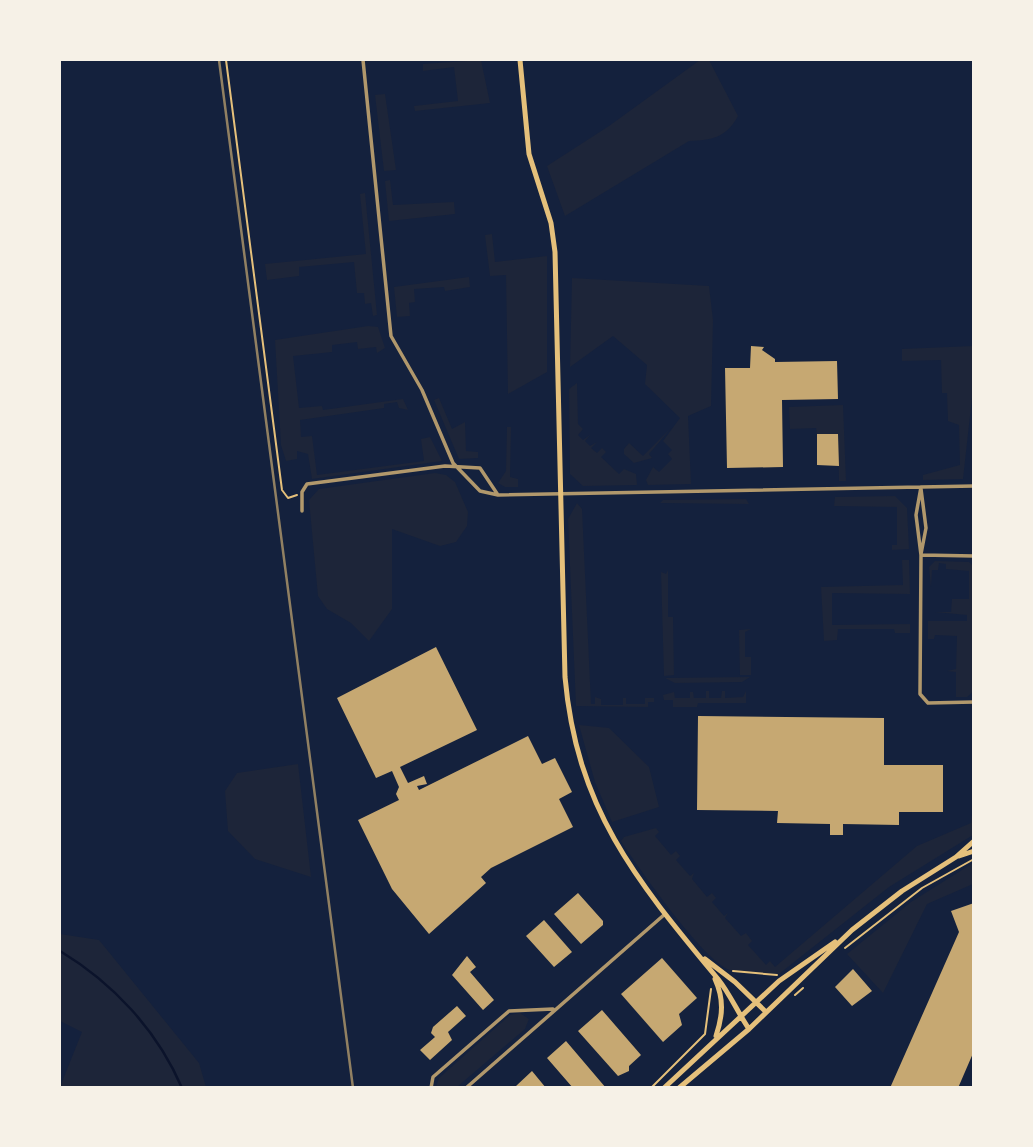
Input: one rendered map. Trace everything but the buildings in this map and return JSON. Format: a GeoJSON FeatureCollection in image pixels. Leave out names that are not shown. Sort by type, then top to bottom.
{"type":"FeatureCollection","features":[{"type":"Feature","properties":{"kind":"main road"},"geometry":{"type":"LineString","coordinates":[[520,60],[529,155],[555,242],[565,677],[574,743],[591,795],[610,835],[665,914],[712,972],[749,1029]]}},
{"type":"Feature","properties":{"kind":"main road"},"geometry":{"type":"LineString","coordinates":[[664,1087],[771,989],[902,891],[956,857],[974,841]]}},
{"type":"Feature","properties":{"kind":"main road"},"geometry":{"type":"LineString","coordinates":[[956,857],[974,851]]}},
{"type":"Feature","properties":{"kind":"main road"},"geometry":{"type":"LineString","coordinates":[[679,1087],[749,1029],[852,930]]}},
{"type":"Feature","properties":{"kind":"main road"},"geometry":{"type":"LineString","coordinates":[[699,955],[757,1001],[766,1012]]}},
{"type":"Feature","properties":{"kind":"main road"},"geometry":{"type":"LineString","coordinates":[[712,972],[723,999],[722,1018],[715,1040]]}},
{"type":"Feature","properties":{"kind":"street"},"geometry":{"type":"LineString","coordinates":[[363,60],[391,336],[422,390],[456,467],[480,491],[498,495],[974,486]]}},
{"type":"Feature","properties":{"kind":"street"},"geometry":{"type":"LineString","coordinates":[[303,511],[301,494],[304,487],[312,483],[456,467],[482,470],[498,495]]}},
{"type":"Feature","properties":{"kind":"street"},"geometry":{"type":"LineString","coordinates":[[921,487],[916,515],[921,555],[920,694],[928,703],[974,702]]}},
{"type":"Feature","properties":{"kind":"street"},"geometry":{"type":"LineString","coordinates":[[921,487],[926,528],[921,555]]}},
{"type":"Feature","properties":{"kind":"street"},"geometry":{"type":"LineString","coordinates":[[921,555],[974,556]]}},
{"type":"Feature","properties":{"kind":"street"},"geometry":{"type":"LineString","coordinates":[[466,1087],[665,914]]}},
{"type":"Feature","properties":{"kind":"street"},"geometry":{"type":"LineString","coordinates":[[431,1087],[433,1076],[509,1011],[555,1009]]}},
{"type":"Feature","properties":{"kind":"path"},"geometry":{"type":"LineString","coordinates":[[226,60],[282,490],[288,498],[301,494]]}},
{"type":"Feature","properties":{"kind":"path"},"geometry":{"type":"LineString","coordinates":[[836,955],[922,888],[974,859]]}},
{"type":"Feature","properties":{"kind":"path"},"geometry":{"type":"LineString","coordinates":[[729,972],[777,975]]}},
{"type":"Feature","properties":{"kind":"path"},"geometry":{"type":"LineString","coordinates":[[651,1087],[705,1034],[714,985]]}},
{"type":"Feature","properties":{"kind":"path"},"geometry":{"type":"LineString","coordinates":[[793,993],[796,995],[803,987]]}},
{"type":"Feature","properties":{"kind":"shaded area"},"geometry":{"type":"Polygon","coordinates":[[[481,60],[490,103],[415,111],[414,106],[458,101],[454,67],[423,71],[423,64],[481,60]]]}},
{"type":"Feature","properties":{"kind":"shaded area"},"geometry":{"type":"Polygon","coordinates":[[[700,60],[709,60],[738,116],[729,129],[705,140],[689,141],[565,216],[547,166],[609,126],[700,60]]]}},
{"type":"Feature","properties":{"kind":"shaded area"},"geometry":{"type":"Polygon","coordinates":[[[385,94],[396,170],[384,171],[375,95],[385,94]]]}},
{"type":"Feature","properties":{"kind":"shaded area"},"geometry":{"type":"Polygon","coordinates":[[[390,180],[393,205],[454,202],[455,214],[389,221],[385,181],[390,180]]]}},
{"type":"Feature","properties":{"kind":"shaded area"},"geometry":{"type":"Polygon","coordinates":[[[365,193],[377,315],[373,316],[371,303],[365,304],[364,293],[357,293],[354,262],[299,267],[299,276],[267,280],[265,264],[366,254],[360,194],[365,193]]]}},
{"type":"Feature","properties":{"kind":"shaded area"},"geometry":{"type":"Polygon","coordinates":[[[492,234],[495,262],[547,256],[547,372],[508,394],[506,275],[490,276],[485,235],[492,234]]]}},
{"type":"Feature","properties":{"kind":"shaded area"},"geometry":{"type":"Polygon","coordinates":[[[469,277],[470,287],[445,291],[444,287],[414,289],[415,302],[409,303],[410,316],[397,317],[394,287],[469,277]]]}},
{"type":"Feature","properties":{"kind":"shaded area"},"geometry":{"type":"Polygon","coordinates":[[[572,278],[709,286],[713,320],[711,406],[688,416],[691,484],[648,485],[646,480],[653,467],[659,472],[672,459],[668,454],[672,450],[663,441],[680,418],[645,384],[647,365],[613,336],[570,367],[572,278]]]}},
{"type":"Feature","properties":{"kind":"shaded area"},"geometry":{"type":"Polygon","coordinates":[[[368,326],[378,327],[385,348],[377,353],[376,347],[358,349],[357,342],[332,345],[332,352],[293,356],[299,408],[322,406],[323,410],[403,399],[408,410],[399,408],[397,402],[384,404],[384,408],[300,420],[301,437],[312,436],[317,475],[424,461],[421,439],[430,437],[442,461],[312,479],[308,454],[297,451],[297,459],[286,461],[281,445],[275,340],[368,326]]]}},
{"type":"Feature","properties":{"kind":"shaded area"},"geometry":{"type":"Polygon","coordinates":[[[973,346],[973,389],[963,479],[923,480],[923,475],[960,465],[959,425],[948,421],[947,393],[942,393],[941,360],[902,361],[902,349],[973,346]]]}},
{"type":"Feature","properties":{"kind":"shaded area"},"geometry":{"type":"Polygon","coordinates":[[[577,383],[578,424],[583,429],[578,435],[583,440],[590,435],[585,441],[590,446],[597,442],[591,448],[597,453],[602,448],[606,452],[601,457],[619,474],[624,469],[636,474],[637,485],[583,486],[570,474],[569,389],[577,383]]]}},
{"type":"Feature","properties":{"kind":"shaded area"},"geometry":{"type":"Polygon","coordinates":[[[439,398],[452,429],[465,422],[466,451],[478,452],[478,458],[459,459],[434,400],[439,398]]]}},
{"type":"Feature","properties":{"kind":"shaded area"},"geometry":{"type":"Polygon","coordinates":[[[843,405],[846,481],[839,481],[838,434],[817,434],[816,428],[790,429],[789,407],[843,405]]]}},
{"type":"Feature","properties":{"kind":"shaded area"},"geometry":{"type":"Polygon","coordinates":[[[507,427],[511,427],[510,477],[518,479],[518,487],[505,487],[498,483],[506,471],[507,427]]]}},
{"type":"Feature","properties":{"kind":"shaded area"},"geometry":{"type":"Polygon","coordinates":[[[671,428],[649,454],[652,458],[634,463],[624,454],[629,443],[643,456],[671,428]]]}},
{"type":"Feature","properties":{"kind":"shaded area"},"geometry":{"type":"Polygon","coordinates":[[[435,473],[446,475],[455,482],[468,512],[467,526],[456,542],[440,546],[392,529],[392,609],[369,641],[351,623],[327,609],[318,596],[309,500],[319,489],[435,473]]]}},
{"type":"Feature","properties":{"kind":"shaded area"},"geometry":{"type":"Polygon","coordinates":[[[895,496],[907,508],[909,549],[892,550],[892,545],[897,545],[897,507],[834,506],[835,497],[895,496]]]}},
{"type":"Feature","properties":{"kind":"shaded area"},"geometry":{"type":"Polygon","coordinates":[[[746,499],[749,504],[660,503],[663,500],[746,499]]]}},
{"type":"Feature","properties":{"kind":"shaded area"},"geometry":{"type":"Polygon","coordinates":[[[577,503],[582,509],[591,704],[595,704],[595,697],[601,699],[601,705],[623,705],[623,698],[626,698],[626,704],[645,704],[645,698],[654,698],[654,702],[648,702],[648,707],[576,706],[568,519],[577,503]]]}},
{"type":"Feature","properties":{"kind":"shaded area"},"geometry":{"type":"Polygon","coordinates":[[[902,560],[909,560],[910,594],[832,593],[832,625],[910,624],[910,633],[895,633],[894,629],[838,629],[837,640],[824,641],[821,587],[903,585],[902,560]]]}},
{"type":"Feature","properties":{"kind":"shaded area"},"geometry":{"type":"Polygon","coordinates":[[[935,561],[969,562],[973,566],[974,691],[967,697],[956,697],[956,672],[947,671],[956,669],[957,636],[935,635],[934,639],[928,639],[928,621],[967,621],[967,615],[935,612],[951,612],[952,599],[969,599],[969,571],[946,569],[946,564],[939,563],[938,570],[932,570],[931,587],[929,567],[935,561]]]}},
{"type":"Feature","properties":{"kind":"shaded area"},"geometry":{"type":"Polygon","coordinates":[[[668,570],[668,617],[673,617],[674,675],[664,676],[661,572],[666,574],[668,570]]]}},
{"type":"Feature","properties":{"kind":"shaded area"},"geometry":{"type":"Polygon","coordinates":[[[751,629],[745,632],[745,657],[751,657],[751,675],[740,675],[739,630],[751,629]]]}},
{"type":"Feature","properties":{"kind":"shaded area"},"geometry":{"type":"Polygon","coordinates":[[[750,677],[742,682],[675,683],[665,678],[750,677]]]}},
{"type":"Feature","properties":{"kind":"shaded area"},"geometry":{"type":"Polygon","coordinates":[[[706,691],[709,691],[709,698],[721,698],[722,691],[725,691],[725,698],[743,697],[746,691],[746,703],[698,703],[697,707],[673,707],[673,700],[664,700],[663,695],[674,692],[675,698],[690,698],[690,692],[693,692],[694,698],[706,698],[706,691]]]}},
{"type":"Feature","properties":{"kind":"shaded area"},"geometry":{"type":"Polygon","coordinates":[[[579,725],[609,728],[649,767],[659,807],[612,822],[595,782],[579,725]]]}},
{"type":"Feature","properties":{"kind":"shaded area"},"geometry":{"type":"Polygon","coordinates":[[[298,764],[311,877],[255,859],[228,831],[225,791],[237,773],[298,764]]]}},
{"type":"Feature","properties":{"kind":"shaded area"},"geometry":{"type":"Polygon","coordinates":[[[973,805],[973,835],[889,887],[779,974],[736,972],[718,963],[672,912],[621,841],[624,837],[656,828],[659,832],[655,836],[671,855],[676,851],[680,856],[676,860],[690,876],[694,873],[692,879],[707,897],[712,893],[716,898],[712,902],[724,916],[728,913],[725,918],[741,936],[746,933],[752,941],[748,945],[766,965],[770,961],[775,967],[917,846],[971,823],[973,805]]]}},
{"type":"Feature","properties":{"kind":"shaded area"},"geometry":{"type":"Polygon","coordinates":[[[973,863],[973,884],[927,904],[883,993],[847,954],[911,902],[973,863]]]}},
{"type":"Feature","properties":{"kind":"shaded area"},"geometry":{"type":"Polygon","coordinates":[[[60,934],[99,940],[199,1063],[206,1087],[60,1087],[82,1032],[60,1021],[60,934]]]}},
{"type":"Feature","properties":{"kind":"shaded area"},"geometry":{"type":"Polygon","coordinates":[[[520,1013],[529,1019],[525,1029],[457,1087],[436,1087],[439,1078],[510,1015],[520,1013]]]}},
{"type":"Feature","properties":{"kind":"waterway"},"geometry":{"type":"LineString","coordinates":[[60,951],[98,978],[132,1010],[160,1047],[182,1088]]}},
{"type":"Feature","properties":{"kind":"railway"},"geometry":{"type":"LineString","coordinates":[[219,60],[353,1088]]}}]}
